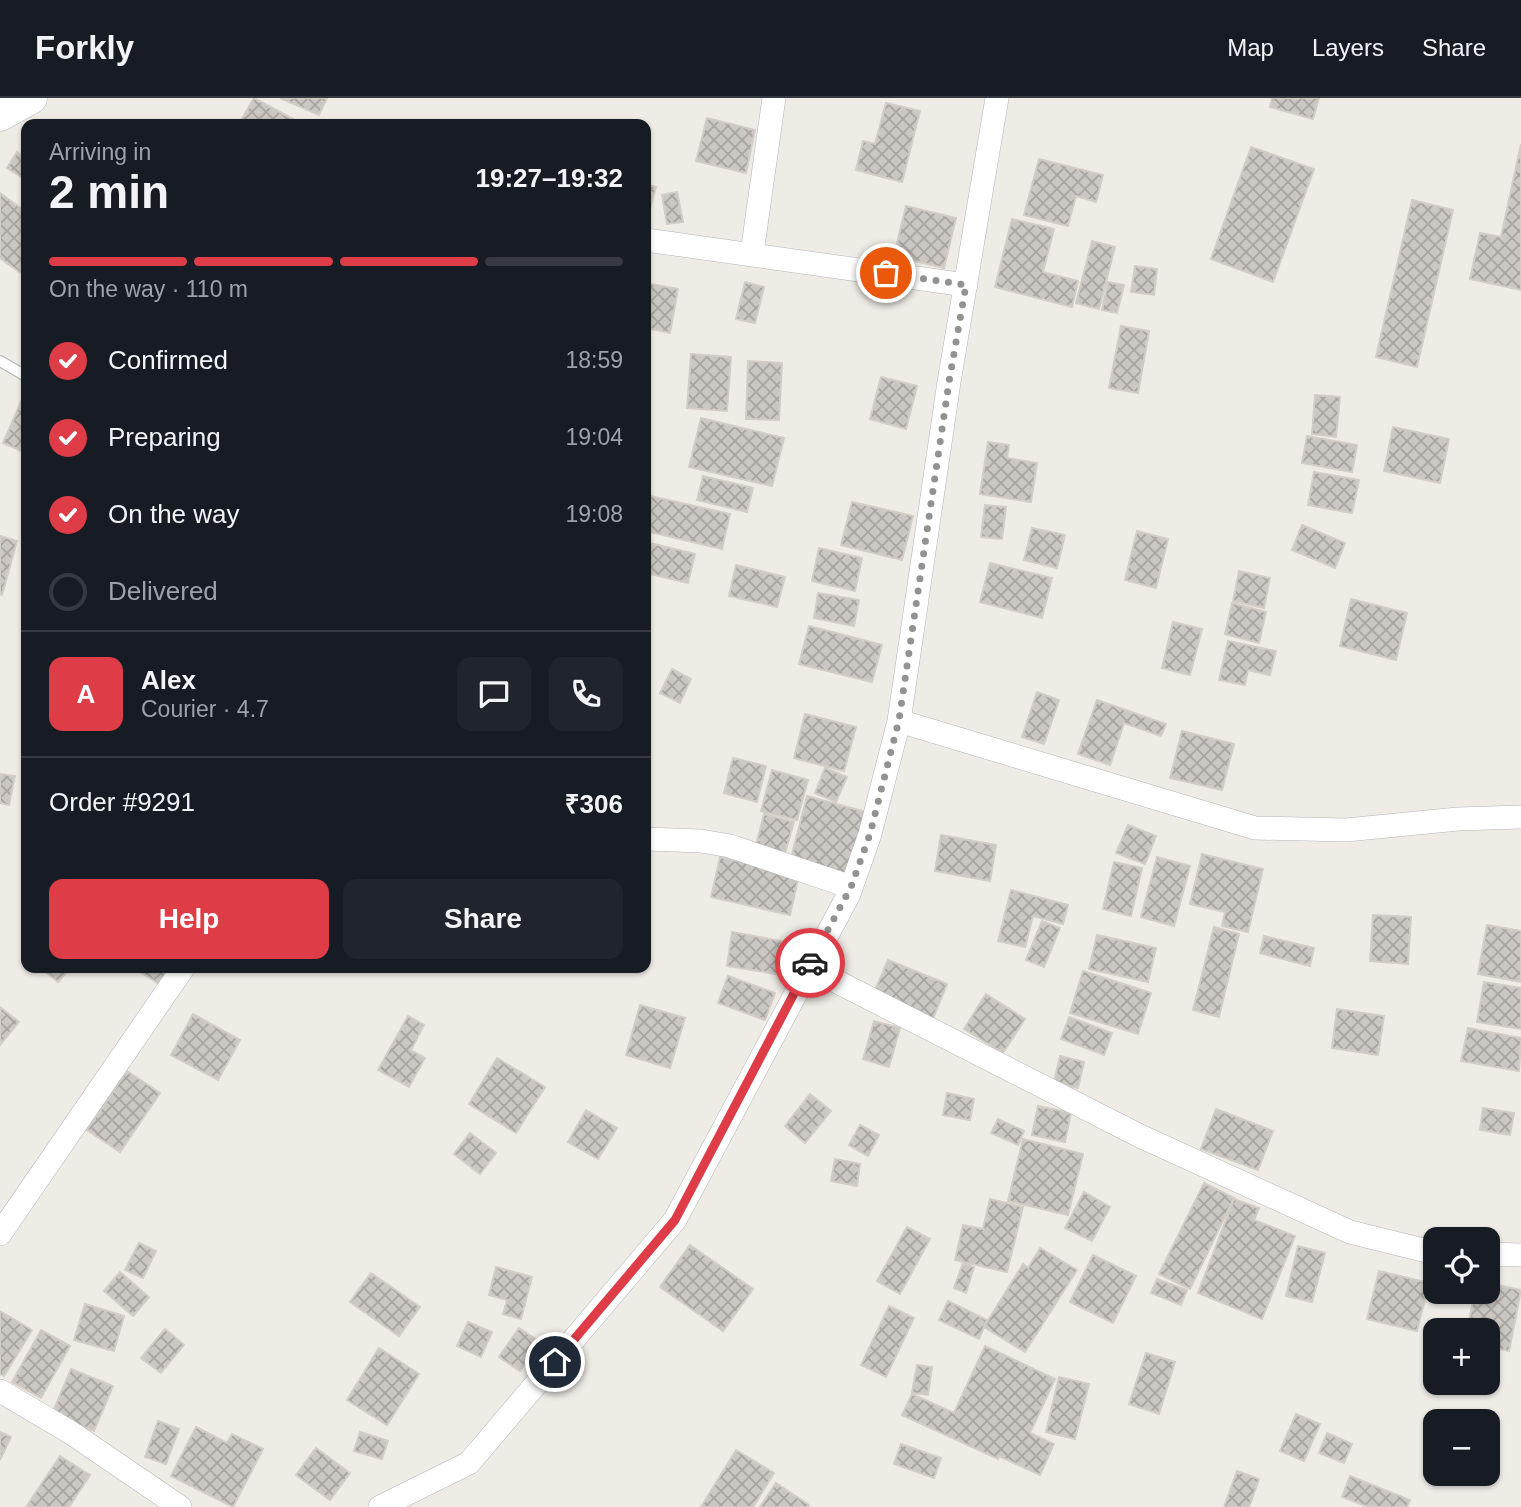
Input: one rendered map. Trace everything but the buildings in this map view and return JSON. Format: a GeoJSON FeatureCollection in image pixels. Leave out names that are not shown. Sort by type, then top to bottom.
{"type":"FeatureCollection","features":[{"type":"Feature","properties":{"kind":"main road"},"geometry":{"type":"LineString","coordinates":[[0,115],[31,98]]}},
{"type":"Feature","properties":{"kind":"street"},"geometry":{"type":"LineString","coordinates":[[752,253],[774,98]]}},
{"type":"Feature","properties":{"kind":"street"},"geometry":{"type":"LineString","coordinates":[[380,1507],[469,1463],[675,1220],[851,887],[870,834],[899,720],[947,396],[997,98]]}},
{"type":"Feature","properties":{"kind":"street"},"geometry":{"type":"LineString","coordinates":[[651,241],[966,285]]}},
{"type":"Feature","properties":{"kind":"street"},"geometry":{"type":"LineString","coordinates":[[899,720],[1255,828],[1346,830],[1458,819],[1521,817]]}},
{"type":"Feature","properties":{"kind":"street"},"geometry":{"type":"LineString","coordinates":[[651,839],[701,841],[730,846],[851,887]]}},
{"type":"Feature","properties":{"kind":"street"},"geometry":{"type":"LineString","coordinates":[[808,967],[1140,1136],[1350,1232],[1423,1250]]}},
{"type":"Feature","properties":{"kind":"street"},"geometry":{"type":"LineString","coordinates":[[0,1234],[180,973]]}},
{"type":"Feature","properties":{"kind":"street"},"geometry":{"type":"LineString","coordinates":[[1500,1254],[1521,1255]]}},
{"type":"Feature","properties":{"kind":"street"},"geometry":{"type":"LineString","coordinates":[[0,1391],[70,1432],[180,1507]]}},
{"type":"Feature","properties":{"kind":"lane"},"geometry":{"type":"LineString","coordinates":[[0,361],[21,373]]}},
{"type":"Feature","properties":{"kind":"way so far"},"geometry":{"type":"LineString","coordinates":[[810,963],[849,894],[870,834],[899,720],[966,285],[886,273]]}},
{"type":"Feature","properties":{"kind":"route"},"geometry":{"type":"LineString","coordinates":[[555,1362],[675,1220],[810,963]]}}]}
